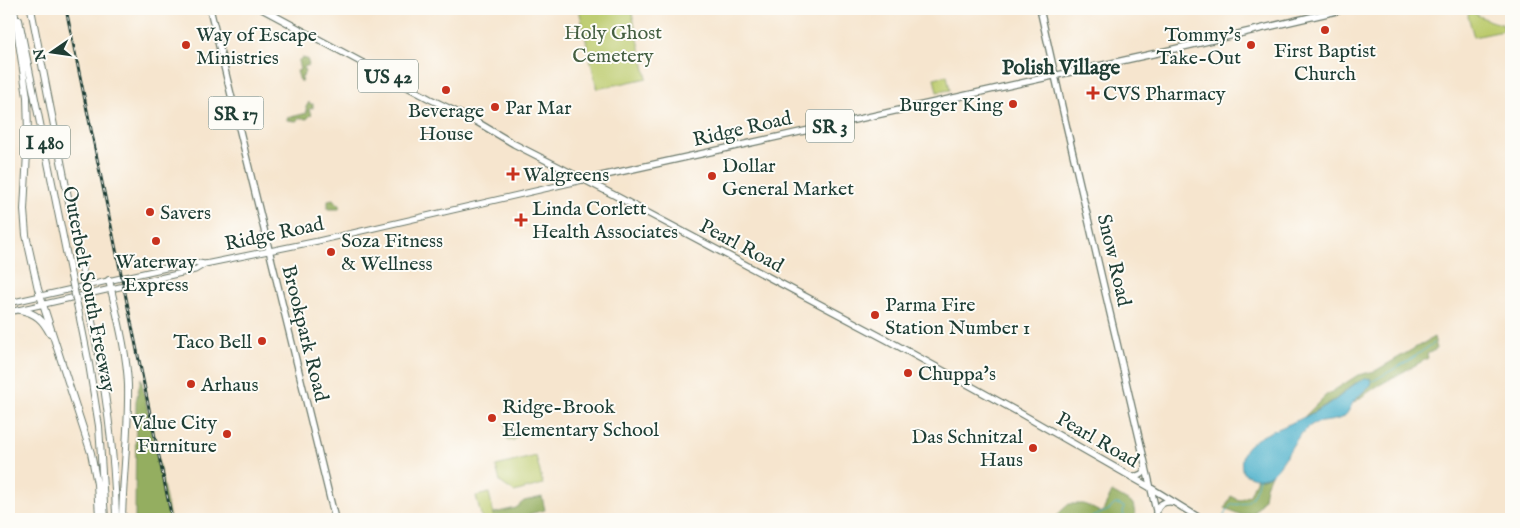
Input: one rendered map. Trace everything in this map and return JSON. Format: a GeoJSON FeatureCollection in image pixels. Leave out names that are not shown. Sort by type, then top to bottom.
{"type":"FeatureCollection","features":[{"type":"Feature","properties":{"kind":"highway","name":"Outerbelt South Freeway"},"geometry":{"type":"LineString","coordinates":[[16,9],[89,364],[98,418],[105,519]]}},
{"type":"Feature","properties":{"kind":"highway"},"geometry":{"type":"LineString","coordinates":[[16,9],[28,97],[24,219],[40,295],[91,453],[100,519]]}},
{"type":"Feature","properties":{"kind":"highway","name":"Outerbelt South Freeway"},"geometry":{"type":"LineString","coordinates":[[31,9],[101,364],[110,423],[116,519]]}},
{"type":"Feature","properties":{"kind":"highway"},"geometry":{"type":"LineString","coordinates":[[109,280],[128,384],[128,419],[122,519]]}},
{"type":"Feature","properties":{"kind":"highway"},"geometry":{"type":"LineString","coordinates":[[20,310],[32,313],[42,320],[61,357]]}},
{"type":"Feature","properties":{"kind":"main road","name":"Brookpark Road"},"geometry":{"type":"LineString","coordinates":[[210,9],[335,519]]}},
{"type":"Feature","properties":{"kind":"main road","name":"Pearl Road"},"geometry":{"type":"LineString","coordinates":[[262,9],[430,99],[472,119],[514,144],[868,329],[1018,412],[1151,488],[1201,519]]}},
{"type":"Feature","properties":{"kind":"main road","name":"Snow Road"},"geometry":{"type":"LineString","coordinates":[[1040,9],[1158,519]]}},
{"type":"Feature","properties":{"kind":"main road","name":"Ridge Road"},"geometry":{"type":"LineString","coordinates":[[9,312],[195,270],[205,264],[318,241],[1345,9]]}},
{"type":"Feature","properties":{"kind":"main road","name":"Ridge Road"},"geometry":{"type":"LineString","coordinates":[[9,303],[193,262],[205,264]]}},
{"type":"Feature","properties":{"kind":"main road"},"geometry":{"type":"LineString","coordinates":[[1130,476],[1140,476],[1146,467]]}},
{"type":"Feature","properties":{"kind":"main road"},"geometry":{"type":"LineString","coordinates":[[1156,512],[1159,505],[1163,502],[1174,502]]}},
{"type":"Feature","properties":{"kind":"green space","name":"Holy Ghost Cemetery"},"geometry":{"type":"Polygon","coordinates":[[[579,9],[631,9],[647,78],[597,89],[579,9]]]}},
{"type":"Feature","properties":{"kind":"green space"},"geometry":{"type":"Polygon","coordinates":[[[1469,11],[1490,21],[1502,24],[1503,31],[1474,37],[1468,16],[1469,11]]]}},
{"type":"Feature","properties":{"kind":"green space"},"geometry":{"type":"Polygon","coordinates":[[[302,58],[307,59],[309,65],[304,67],[303,77],[301,77],[303,81],[300,81],[297,71],[300,70],[298,61],[302,58]]]}},
{"type":"Feature","properties":{"kind":"green space"},"geometry":{"type":"Polygon","coordinates":[[[947,75],[950,90],[937,92],[934,78],[947,75]]]}},
{"type":"Feature","properties":{"kind":"green space"},"geometry":{"type":"Polygon","coordinates":[[[309,102],[313,104],[313,108],[309,109],[312,114],[307,119],[287,120],[287,118],[307,113],[306,107],[309,102]]]}},
{"type":"Feature","properties":{"kind":"green space"},"geometry":{"type":"Polygon","coordinates":[[[333,199],[340,205],[339,209],[328,209],[328,200],[333,199]]]}},
{"type":"Feature","properties":{"kind":"green space"},"geometry":{"type":"Polygon","coordinates":[[[1434,337],[1437,349],[1427,354],[1428,358],[1376,387],[1353,403],[1371,385],[1355,383],[1336,399],[1303,418],[1325,396],[1358,375],[1375,371],[1434,337]]]}},
{"type":"Feature","properties":{"kind":"green space"},"geometry":{"type":"Polygon","coordinates":[[[141,378],[170,519],[135,519],[136,401],[141,378]]]}},
{"type":"Feature","properties":{"kind":"green space"},"geometry":{"type":"Polygon","coordinates":[[[510,422],[517,437],[514,440],[508,441],[505,423],[510,422]]]}},
{"type":"Feature","properties":{"kind":"green space"},"geometry":{"type":"Polygon","coordinates":[[[536,456],[543,484],[514,492],[500,482],[496,466],[536,456]]]}},
{"type":"Feature","properties":{"kind":"green space"},"geometry":{"type":"Polygon","coordinates":[[[1271,474],[1264,498],[1255,512],[1241,515],[1225,508],[1231,496],[1239,500],[1250,495],[1257,478],[1264,478],[1271,474]]]}},
{"type":"Feature","properties":{"kind":"green space"},"geometry":{"type":"Polygon","coordinates":[[[1112,492],[1133,504],[1136,519],[1056,519],[1059,513],[1069,504],[1084,504],[1102,513],[1112,492]]]}},
{"type":"Feature","properties":{"kind":"green space"},"geometry":{"type":"Polygon","coordinates":[[[489,493],[495,519],[482,519],[476,496],[489,493]]]}},
{"type":"Feature","properties":{"kind":"green space"},"geometry":{"type":"Polygon","coordinates":[[[542,497],[545,510],[529,514],[527,519],[495,519],[494,513],[516,508],[524,501],[542,497]]]}},
{"type":"Feature","properties":{"kind":"water"},"geometry":{"type":"Polygon","coordinates":[[[1370,378],[1372,381],[1371,385],[1354,401],[1345,415],[1339,419],[1310,426],[1298,437],[1282,463],[1270,475],[1262,478],[1243,473],[1241,462],[1246,448],[1258,438],[1299,420],[1335,400],[1355,384],[1370,378]]]}},
{"type":"Feature","properties":{"kind":"waterway"},"geometry":{"type":"LineString","coordinates":[[1373,381],[1408,361],[1434,343]]}},
{"type":"Feature","properties":{"kind":"waterway"},"geometry":{"type":"LineString","coordinates":[[1223,519],[1232,504],[1243,503],[1252,497],[1259,478]]}},
{"type":"Feature","properties":{"kind":"waterway"},"geometry":{"type":"LineString","coordinates":[[1087,519],[1109,510],[1115,504],[1124,507],[1123,514],[1127,519]]}},
{"type":"Feature","properties":{"kind":"waterway"},"geometry":{"type":"LineString","coordinates":[[1062,519],[1067,517],[1074,517],[1076,519]]}},
{"type":"Feature","properties":{"kind":"railway"},"geometry":{"type":"LineString","coordinates":[[66,9],[172,519]]}},
{"type":"Feature","properties":{"kind":"place","name":"First Baptist Church"},"geometry":{"type":"Point","coordinates":[1325,30]}},
{"type":"Feature","properties":{"kind":"place","name":"Way of Escape Ministries"},"geometry":{"type":"Point","coordinates":[186,45]}},
{"type":"Feature","properties":{"kind":"place","name":"Tommy's Take-Out"},"geometry":{"type":"Point","coordinates":[1251,45]}},
{"type":"Feature","properties":{"kind":"place","name":"Beverage House"},"geometry":{"type":"Point","coordinates":[446,90]}},
{"type":"Feature","properties":{"kind":"place","name":"CVS Pharmacy"},"geometry":{"type":"Point","coordinates":[1093,93]}},
{"type":"Feature","properties":{"kind":"place","name":"Burger King"},"geometry":{"type":"Point","coordinates":[1013,104]}},
{"type":"Feature","properties":{"kind":"place","name":"Par Mar"},"geometry":{"type":"Point","coordinates":[495,107]}},
{"type":"Feature","properties":{"kind":"place","name":"Walgreens"},"geometry":{"type":"Point","coordinates":[513,174]}},
{"type":"Feature","properties":{"kind":"place","name":"Dollar General Market"},"geometry":{"type":"Point","coordinates":[712,176]}},
{"type":"Feature","properties":{"kind":"place","name":"Savers"},"geometry":{"type":"Point","coordinates":[150,212]}},
{"type":"Feature","properties":{"kind":"place","name":"Linda Corlett Health Associates"},"geometry":{"type":"Point","coordinates":[521,220]}},
{"type":"Feature","properties":{"kind":"place","name":"Waterway Express"},"geometry":{"type":"Point","coordinates":[156,241]}},
{"type":"Feature","properties":{"kind":"place","name":"Soza Fitness & Wellness"},"geometry":{"type":"Point","coordinates":[331,252]}},
{"type":"Feature","properties":{"kind":"place","name":"Parma Fire Station Number 1"},"geometry":{"type":"Point","coordinates":[875,315]}},
{"type":"Feature","properties":{"kind":"place","name":"Taco Bell"},"geometry":{"type":"Point","coordinates":[262,341]}},
{"type":"Feature","properties":{"kind":"place","name":"Chuppa's"},"geometry":{"type":"Point","coordinates":[908,373]}},
{"type":"Feature","properties":{"kind":"place","name":"Arhaus"},"geometry":{"type":"Point","coordinates":[191,384]}},
{"type":"Feature","properties":{"kind":"place","name":"Ridge-Brook Elementary School"},"geometry":{"type":"Point","coordinates":[492,418]}},
{"type":"Feature","properties":{"kind":"place","name":"Value City Furniture"},"geometry":{"type":"Point","coordinates":[227,434]}},
{"type":"Feature","properties":{"kind":"place","name":"Das Schnitzal Haus"},"geometry":{"type":"Point","coordinates":[1033,448]}},
{"type":"Feature","properties":{"kind":"district","name":"Polish Village"},"geometry":{"type":"Point","coordinates":[1061,67]}}]}
